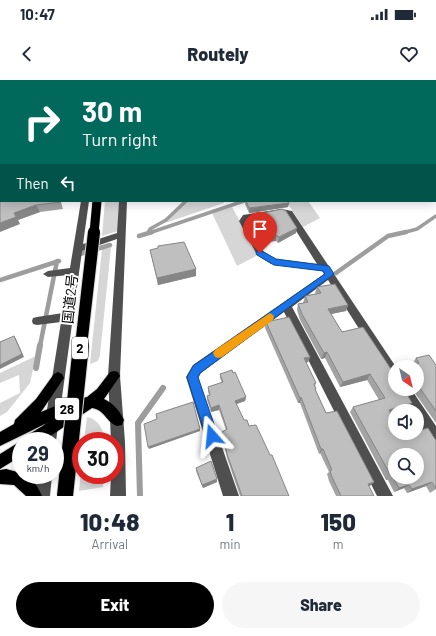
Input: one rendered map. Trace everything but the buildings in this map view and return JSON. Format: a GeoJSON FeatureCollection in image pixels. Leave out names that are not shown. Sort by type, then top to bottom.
{"type":"FeatureCollection","features":[{"type":"Feature","properties":{"kind":"highway","name":"国道2号"},"geometry":{"type":"LineString","coordinates":[[65,496],[97,202]]}},
{"type":"Feature","properties":{"kind":"main road","name":"28"},"geometry":{"type":"LineString","coordinates":[[54,432],[101,393],[114,376]]}},
{"type":"Feature","properties":{"kind":"main road"},"geometry":{"type":"LineString","coordinates":[[14,431],[36,410],[58,378]]}},
{"type":"Feature","properties":{"kind":"main road","name":"28"},"geometry":{"type":"LineString","coordinates":[[0,439],[53,412],[90,402],[98,402],[108,409],[117,420]]}},
{"type":"Feature","properties":{"kind":"main road"},"geometry":{"type":"LineString","coordinates":[[0,462],[12,454]]}},
{"type":"Feature","properties":{"kind":"main road"},"geometry":{"type":"LineString","coordinates":[[0,477],[6,476],[24,482],[31,489],[34,496]]}},
{"type":"Feature","properties":{"kind":"street"},"geometry":{"type":"LineString","coordinates":[[50,432],[85,202]]}},
{"type":"Feature","properties":{"kind":"street"},"geometry":{"type":"LineString","coordinates":[[118,496],[117,420],[114,376],[123,202]]}},
{"type":"Feature","properties":{"kind":"street"},"geometry":{"type":"LineString","coordinates":[[328,271],[274,262],[260,253],[244,221],[246,217],[281,211],[289,213],[328,271],[388,364]]}},
{"type":"Feature","properties":{"kind":"street"},"geometry":{"type":"LineString","coordinates":[[77,249],[121,235]]}},
{"type":"Feature","properties":{"kind":"street"},"geometry":{"type":"LineString","coordinates":[[53,273],[74,271]]}},
{"type":"Feature","properties":{"kind":"street"},"geometry":{"type":"LineString","coordinates":[[231,496],[192,377],[197,369],[286,305],[328,271]]}},
{"type":"Feature","properties":{"kind":"street"},"geometry":{"type":"LineString","coordinates":[[286,305],[385,496]]}},
{"type":"Feature","properties":{"kind":"street"},"geometry":{"type":"LineString","coordinates":[[42,320],[67,317]]}},
{"type":"Feature","properties":{"kind":"street"},"geometry":{"type":"LineString","coordinates":[[409,396],[436,438]]}},
{"type":"Feature","properties":{"kind":"street"},"geometry":{"type":"LineString","coordinates":[[42,496],[44,484]]}},
{"type":"Feature","properties":{"kind":"shaded area"},"geometry":{"type":"Polygon","coordinates":[[[105,202],[119,202],[118,231],[102,236],[105,202]]]}},
{"type":"Feature","properties":{"kind":"shaded area"},"geometry":{"type":"Polygon","coordinates":[[[187,202],[224,203],[165,223],[164,222],[187,202]]]}},
{"type":"Feature","properties":{"kind":"shaded area"},"geometry":{"type":"Polygon","coordinates":[[[287,202],[309,202],[320,218],[303,227],[287,202]]]}},
{"type":"Feature","properties":{"kind":"shaded area"},"geometry":{"type":"Polygon","coordinates":[[[232,207],[258,255],[237,266],[212,213],[232,207]]]}},
{"type":"Feature","properties":{"kind":"shaded area"},"geometry":{"type":"Polygon","coordinates":[[[111,247],[100,355],[98,361],[90,364],[102,249],[111,247]]]}},
{"type":"Feature","properties":{"kind":"shaded area"},"geometry":{"type":"Polygon","coordinates":[[[36,356],[30,383],[7,412],[0,416],[0,403],[20,393],[19,375],[0,383],[0,373],[36,356]]]}},
{"type":"Feature","properties":{"kind":"shaded area"},"geometry":{"type":"Polygon","coordinates":[[[87,417],[97,422],[103,432],[85,432],[87,417]]]}},
{"type":"Feature","properties":{"kind":"shaded area"},"geometry":{"type":"Polygon","coordinates":[[[80,484],[103,484],[103,487],[79,491],[80,484]]]}},
{"type":"Feature","properties":{"kind":"waterway"},"geometry":{"type":"LineString","coordinates":[[149,232],[148,233],[150,229],[166,220],[185,202]]}},
{"type":"Feature","properties":{"kind":"waterway"},"geometry":{"type":"LineString","coordinates":[[152,232],[241,202]]}},
{"type":"Feature","properties":{"kind":"waterway"},"geometry":{"type":"LineString","coordinates":[[404,232],[417,229],[436,216]]}},
{"type":"Feature","properties":{"kind":"waterway"},"geometry":{"type":"LineString","coordinates":[[139,236],[152,232]]}},
{"type":"Feature","properties":{"kind":"waterway"},"geometry":{"type":"LineString","coordinates":[[336,273],[388,236],[404,232]]}},
{"type":"Feature","properties":{"kind":"waterway"},"geometry":{"type":"LineString","coordinates":[[80,254],[110,245]]}},
{"type":"Feature","properties":{"kind":"waterway"},"geometry":{"type":"LineString","coordinates":[[0,280],[57,262]]}},
{"type":"Feature","properties":{"kind":"waterway"},"geometry":{"type":"LineString","coordinates":[[40,346],[57,262]]}},
{"type":"Feature","properties":{"kind":"waterway"},"geometry":{"type":"LineString","coordinates":[[36,368],[40,345]]}},
{"type":"Feature","properties":{"kind":"waterway"},"geometry":{"type":"LineString","coordinates":[[140,496],[138,423],[163,388]]}},
{"type":"Feature","properties":{"kind":"slow traffic"},"geometry":{"type":"LineString","coordinates":[[219,353],[270,317]]}},
{"type":"Feature","properties":{"kind":"route"},"geometry":{"type":"LineString","coordinates":[[212,436],[192,377],[197,369],[330,274],[326,268],[274,262],[260,253]]}}]}
